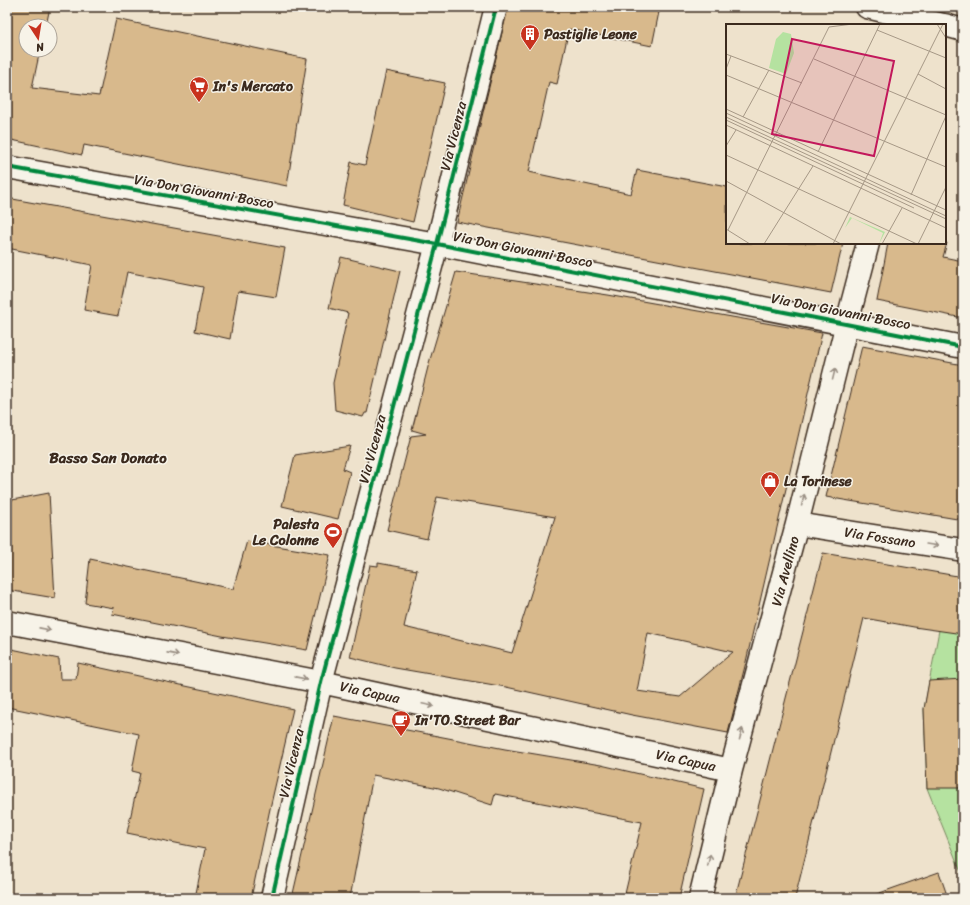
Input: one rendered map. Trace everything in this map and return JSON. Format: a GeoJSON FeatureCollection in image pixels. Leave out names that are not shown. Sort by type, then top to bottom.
{"type":"FeatureCollection","features":[{"type":"Feature","properties":{"kind":"street","name":"Via Vicenza"},"geometry":{"type":"LineString","coordinates":[[272,898],[321,682],[437,244],[496,7]]}},
{"type":"Feature","properties":{"kind":"street"},"geometry":{"type":"LineString","coordinates":[[867,7],[935,21]]}},
{"type":"Feature","properties":{"kind":"street"},"geometry":{"type":"LineString","coordinates":[[946,25],[963,30]]}},
{"type":"Feature","properties":{"kind":"street","name":"Via Don Giovanni Bosco"},"geometry":{"type":"LineString","coordinates":[[7,167],[437,244],[847,323],[963,347]]}},
{"type":"Feature","properties":{"kind":"street","name":"Via Avellino"},"geometry":{"type":"LineString","coordinates":[[700,898],[730,770],[797,524],[868,244]]}},
{"type":"Feature","properties":{"kind":"street","name":"Via Fossano"},"geometry":{"type":"LineString","coordinates":[[797,524],[963,550]]}},
{"type":"Feature","properties":{"kind":"street","name":"Via Capua"},"geometry":{"type":"LineString","coordinates":[[7,622],[321,682],[730,770]]}},
{"type":"Feature","properties":{"kind":"green space"},"geometry":{"type":"Polygon","coordinates":[[[963,579],[963,877],[927,788],[924,709],[944,604],[963,579]]]}},
{"type":"Feature","properties":{"kind":"building","name":"In's Mercato"},"geometry":{"type":"Polygon","coordinates":[[[7,7],[50,7],[48,18],[18,18],[18,58],[38,58],[32,88],[99,96],[116,19],[307,59],[287,186],[84,145],[82,155],[7,139],[7,7]]]}},
{"type":"Feature","properties":{"kind":"building"},"geometry":{"type":"Polygon","coordinates":[[[508,7],[660,7],[652,46],[569,29],[557,84],[549,82],[529,172],[631,194],[637,170],[726,187],[726,244],[843,244],[831,293],[457,222],[508,7]]]}},
{"type":"Feature","properties":{"kind":"building"},"geometry":{"type":"Polygon","coordinates":[[[386,71],[445,83],[413,222],[343,205],[351,162],[365,165],[386,71]]]}},
{"type":"Feature","properties":{"kind":"building"},"geometry":{"type":"Polygon","coordinates":[[[7,198],[285,248],[276,297],[238,291],[230,339],[195,331],[203,287],[127,272],[118,316],[84,310],[92,265],[7,248],[7,198]]]}},
{"type":"Feature","properties":{"kind":"building"},"geometry":{"type":"Polygon","coordinates":[[[947,243],[943,257],[963,261],[963,318],[877,301],[888,244],[947,243]]]}},
{"type":"Feature","properties":{"kind":"building"},"geometry":{"type":"Polygon","coordinates":[[[341,257],[400,271],[367,413],[365,413],[363,417],[335,410],[333,383],[348,313],[329,308],[341,257]]]}},
{"type":"Feature","properties":{"kind":"building"},"geometry":{"type":"Polygon","coordinates":[[[456,272],[608,295],[822,333],[745,666],[728,733],[632,715],[506,687],[395,668],[350,657],[370,565],[378,566],[378,563],[417,570],[404,627],[512,653],[555,517],[437,497],[427,539],[387,530],[411,436],[426,434],[412,430],[429,363],[456,272]],[[648,633],[637,691],[680,697],[733,652],[648,633]]]}},
{"type":"Feature","properties":{"kind":"building"},"geometry":{"type":"Polygon","coordinates":[[[862,346],[963,365],[963,520],[826,497],[862,346]]]}},
{"type":"Feature","properties":{"kind":"building"},"geometry":{"type":"Polygon","coordinates":[[[350,446],[343,469],[350,472],[338,519],[282,506],[295,455],[350,446]]]}},
{"type":"Feature","properties":{"kind":"building"},"geometry":{"type":"Polygon","coordinates":[[[49,493],[55,598],[7,590],[7,501],[49,493]]]}},
{"type":"Feature","properties":{"kind":"building"},"geometry":{"type":"Polygon","coordinates":[[[247,541],[330,555],[307,650],[222,636],[112,614],[114,608],[85,603],[90,559],[233,589],[247,541]]]}},
{"type":"Feature","properties":{"kind":"building"},"geometry":{"type":"Polygon","coordinates":[[[823,553],[963,577],[963,634],[864,618],[795,898],[735,898],[823,553]]]}},
{"type":"Feature","properties":{"kind":"building"},"geometry":{"type":"Polygon","coordinates":[[[7,648],[59,659],[60,679],[76,679],[78,663],[293,709],[251,898],[195,898],[205,849],[127,833],[140,773],[132,771],[139,734],[7,707],[7,648]]]}},
{"type":"Feature","properties":{"kind":"building"},"geometry":{"type":"Polygon","coordinates":[[[963,679],[963,788],[927,788],[924,709],[929,681],[963,679]]]}},
{"type":"Feature","properties":{"kind":"building"},"geometry":{"type":"Polygon","coordinates":[[[334,716],[505,749],[601,765],[704,789],[679,898],[624,898],[642,822],[495,794],[492,805],[439,788],[373,775],[350,898],[292,898],[334,716]]]}},
{"type":"Feature","properties":{"kind":"building"},"geometry":{"type":"Polygon","coordinates":[[[939,872],[948,898],[875,898],[874,895],[939,872]]]}},
{"type":"Feature","properties":{"kind":"cycle path"},"geometry":{"type":"LineString","coordinates":[[272,898],[321,682],[437,244],[496,7]]}},
{"type":"Feature","properties":{"kind":"cycle path"},"geometry":{"type":"LineString","coordinates":[[7,167],[437,244],[963,347]]}},
{"type":"Feature","properties":{"kind":"place","name":"Pastiglie Leone"},"geometry":{"type":"Point","coordinates":[530,51]}},
{"type":"Feature","properties":{"kind":"place","name":"In's Mercato"},"geometry":{"type":"Point","coordinates":[199,103]}},
{"type":"Feature","properties":{"kind":"place","name":"La Torinese"},"geometry":{"type":"Point","coordinates":[770,498]}},
{"type":"Feature","properties":{"kind":"place","name":"Palesta Le Colonne"},"geometry":{"type":"Point","coordinates":[333,549]}},
{"type":"Feature","properties":{"kind":"place","name":"In'TO Street Bar"},"geometry":{"type":"Point","coordinates":[401,737]}},
{"type":"Feature","properties":{"kind":"district","name":"Basso San Donato"},"geometry":{"type":"Point","coordinates":[108,458]}}]}
